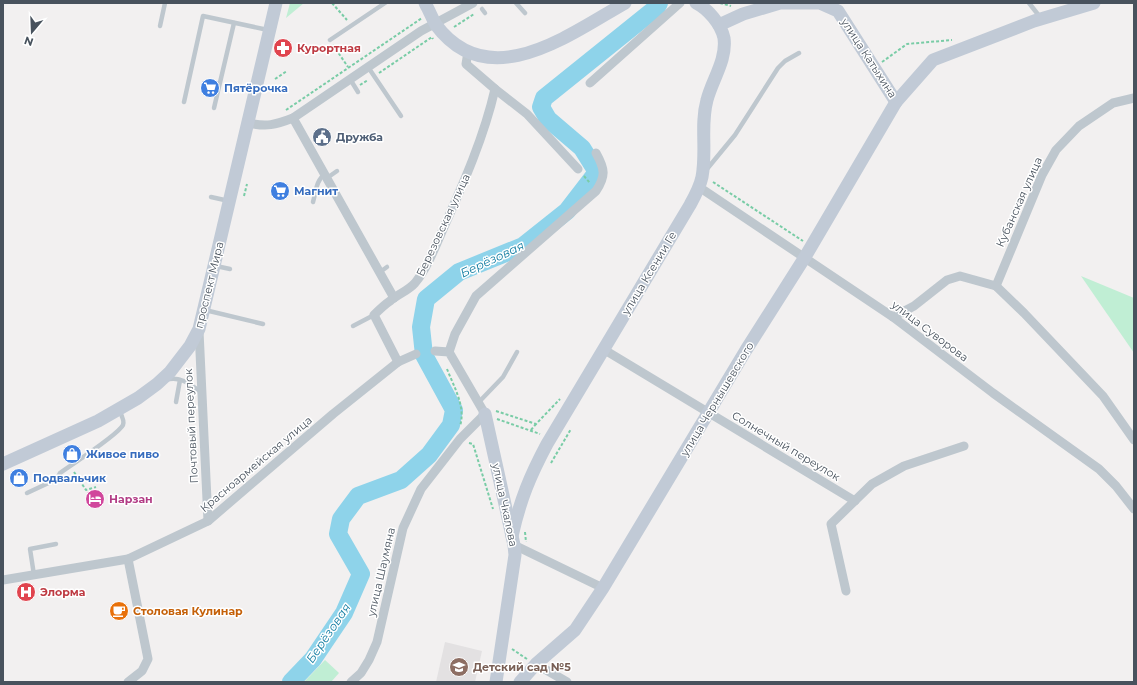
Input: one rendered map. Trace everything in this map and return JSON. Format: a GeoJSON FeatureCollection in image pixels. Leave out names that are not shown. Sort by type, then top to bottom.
{"type":"FeatureCollection","features":[{"type":"Feature","properties":{"kind":"street","name":"проспект Мира"},"geometry":{"type":"LineString","coordinates":[[3,464],[119,410],[157,384],[182,358],[190,346],[198,329],[203,310],[276,3]]}},
{"type":"Feature","properties":{"kind":"street"},"geometry":{"type":"LineString","coordinates":[[425,3],[436,24],[454,44],[468,52],[487,56],[511,58],[531,52],[568,37],[625,3]]}},
{"type":"Feature","properties":{"kind":"street"},"geometry":{"type":"LineString","coordinates":[[248,123],[262,126],[274,125],[293,118],[421,30],[436,24],[473,3]]}},
{"type":"Feature","properties":{"kind":"street"},"geometry":{"type":"LineString","coordinates":[[590,83],[680,3]]}},
{"type":"Feature","properties":{"kind":"street","name":"улица Ксении Ге"},"geometry":{"type":"LineString","coordinates":[[517,543],[517,511],[532,474],[550,437],[703,185],[704,116],[707,100],[724,50],[724,37],[719,25],[709,13],[696,3]]}},
{"type":"Feature","properties":{"kind":"street","name":"улица Катыхина"},"geometry":{"type":"LineString","coordinates":[[719,25],[743,14],[780,3],[820,3],[838,11],[896,102],[933,60],[1041,19],[1094,3]]}},
{"type":"Feature","properties":{"kind":"street"},"geometry":{"type":"LineString","coordinates":[[468,52],[466,64],[527,114],[578,169]]}},
{"type":"Feature","properties":{"kind":"street","name":"Березовская улица"},"geometry":{"type":"LineString","coordinates":[[374,315],[414,284],[424,270],[478,148],[496,89]]}},
{"type":"Feature","properties":{"kind":"street","name":"Кубанская улица"},"geometry":{"type":"LineString","coordinates":[[996,286],[1042,175],[1056,150],[1079,126],[1113,103],[1134,98]]}},
{"type":"Feature","properties":{"kind":"street","name":"улица Чернышевского"},"geometry":{"type":"LineString","coordinates":[[520,682],[532,662],[574,630],[603,588],[746,350],[808,251],[896,102]]}},
{"type":"Feature","properties":{"kind":"street"},"geometry":{"type":"LineString","coordinates":[[293,118],[326,176],[384,270],[394,298]]}},
{"type":"Feature","properties":{"kind":"street"},"geometry":{"type":"LineString","coordinates":[[435,351],[449,352],[455,334],[476,296],[596,191],[602,182],[604,173],[602,163],[596,153]]}},
{"type":"Feature","properties":{"kind":"street","name":"улица Суворова"},"geometry":{"type":"LineString","coordinates":[[703,185],[808,251],[993,393],[1099,469],[1116,486],[1134,509]]}},
{"type":"Feature","properties":{"kind":"street"},"geometry":{"type":"LineString","coordinates":[[893,317],[914,306],[947,280],[960,276],[996,286],[1024,313],[1103,396],[1134,440]]}},
{"type":"Feature","properties":{"kind":"street"},"geometry":{"type":"LineString","coordinates":[[374,315],[398,362]]}},
{"type":"Feature","properties":{"kind":"street","name":"Почтовый переулок"},"geometry":{"type":"LineString","coordinates":[[198,329],[208,521]]}},
{"type":"Feature","properties":{"kind":"street","name":"Солнечный переулок"},"geometry":{"type":"LineString","coordinates":[[603,349],[855,501]]}},
{"type":"Feature","properties":{"kind":"street","name":"улица Чкалова"},"geometry":{"type":"LineString","coordinates":[[449,352],[481,408],[517,543],[496,682]]}},
{"type":"Feature","properties":{"kind":"street","name":"Красноармейская улица"},"geometry":{"type":"LineString","coordinates":[[3,580],[128,559],[208,521],[333,414],[398,362],[416,354]]}},
{"type":"Feature","properties":{"kind":"street","name":"улица Шаумяна"},"geometry":{"type":"LineString","coordinates":[[351,682],[361,673],[377,642],[403,528],[421,489],[460,439],[481,408]]}},
{"type":"Feature","properties":{"kind":"street"},"geometry":{"type":"LineString","coordinates":[[846,591],[831,524],[872,484],[904,466],[964,446]]}},
{"type":"Feature","properties":{"kind":"street"},"geometry":{"type":"LineString","coordinates":[[517,543],[603,588]]}},
{"type":"Feature","properties":{"kind":"street"},"geometry":{"type":"LineString","coordinates":[[128,559],[148,659],[142,671],[128,682]]}},
{"type":"Feature","properties":{"kind":"street"},"geometry":{"type":"LineString","coordinates":[[532,662],[567,682]]}},
{"type":"Feature","properties":{"kind":"lane"},"geometry":{"type":"LineString","coordinates":[[160,26],[166,3]]}},
{"type":"Feature","properties":{"kind":"lane"},"geometry":{"type":"LineString","coordinates":[[330,40],[385,3]]}},
{"type":"Feature","properties":{"kind":"lane"},"geometry":{"type":"LineString","coordinates":[[516,3],[525,13]]}},
{"type":"Feature","properties":{"kind":"lane"},"geometry":{"type":"LineString","coordinates":[[1029,3],[1041,19]]}},
{"type":"Feature","properties":{"kind":"lane"},"geometry":{"type":"LineString","coordinates":[[184,102],[203,16],[269,30]]}},
{"type":"Feature","properties":{"kind":"lane"},"geometry":{"type":"LineString","coordinates":[[214,108],[234,23]]}},
{"type":"Feature","properties":{"kind":"lane"},"geometry":{"type":"LineString","coordinates":[[703,185],[778,68],[785,61],[799,53]]}},
{"type":"Feature","properties":{"kind":"lane"},"geometry":{"type":"LineString","coordinates":[[368,67],[401,116]]}},
{"type":"Feature","properties":{"kind":"lane"},"geometry":{"type":"LineString","coordinates":[[350,79],[357,90]]}},
{"type":"Feature","properties":{"kind":"lane"},"geometry":{"type":"LineString","coordinates":[[313,202],[320,177],[337,171]]}},
{"type":"Feature","properties":{"kind":"lane"},"geometry":{"type":"LineString","coordinates":[[211,197],[230,201]]}},
{"type":"Feature","properties":{"kind":"lane"},"geometry":{"type":"LineString","coordinates":[[214,266],[230,269]]}},
{"type":"Feature","properties":{"kind":"lane"},"geometry":{"type":"LineString","coordinates":[[203,310],[263,324]]}},
{"type":"Feature","properties":{"kind":"lane"},"geometry":{"type":"LineString","coordinates":[[353,326],[374,315]]}},
{"type":"Feature","properties":{"kind":"lane"},"geometry":{"type":"LineString","coordinates":[[481,408],[503,377],[517,352]]}},
{"type":"Feature","properties":{"kind":"lane"},"geometry":{"type":"LineString","coordinates":[[157,384],[169,379],[180,380],[190,384],[202,393]]}},
{"type":"Feature","properties":{"kind":"lane"},"geometry":{"type":"LineString","coordinates":[[176,402],[180,380]]}},
{"type":"Feature","properties":{"kind":"lane"},"geometry":{"type":"LineString","coordinates":[[27,493],[56,479],[60,473],[120,429],[124,424],[124,421],[119,410]]}},
{"type":"Feature","properties":{"kind":"lane"},"geometry":{"type":"LineString","coordinates":[[34,575],[30,549],[56,544]]}},
{"type":"Feature","properties":{"kind":"path"},"geometry":{"type":"LineString","coordinates":[[332,3],[352,25]]}},
{"type":"Feature","properties":{"kind":"path"},"geometry":{"type":"LineString","coordinates":[[282,113],[414,22]]}},
{"type":"Feature","properties":{"kind":"path"},"geometry":{"type":"LineString","coordinates":[[455,31],[453,28],[459,24]]}},
{"type":"Feature","properties":{"kind":"path"},"geometry":{"type":"LineString","coordinates":[[357,90],[374,76],[432,38],[437,42]]}},
{"type":"Feature","properties":{"kind":"path"},"geometry":{"type":"LineString","coordinates":[[330,40],[348,67]]}},
{"type":"Feature","properties":{"kind":"path"},"geometry":{"type":"LineString","coordinates":[[875,68],[907,44],[926,41],[954,40]]}},
{"type":"Feature","properties":{"kind":"path"},"geometry":{"type":"LineString","coordinates":[[274,79],[287,71]]}},
{"type":"Feature","properties":{"kind":"path"},"geometry":{"type":"LineString","coordinates":[[578,169],[596,191]]}},
{"type":"Feature","properties":{"kind":"path"},"geometry":{"type":"LineString","coordinates":[[703,185],[714,182],[808,251]]}},
{"type":"Feature","properties":{"kind":"path"},"geometry":{"type":"LineString","coordinates":[[244,196],[247,184]]}},
{"type":"Feature","properties":{"kind":"path"},"geometry":{"type":"LineString","coordinates":[[531,430],[564,394]]}},
{"type":"Feature","properties":{"kind":"path"},"geometry":{"type":"LineString","coordinates":[[481,408],[550,437]]}},
{"type":"Feature","properties":{"kind":"path"},"geometry":{"type":"LineString","coordinates":[[481,408],[536,424]]}},
{"type":"Feature","properties":{"kind":"path"},"geometry":{"type":"LineString","coordinates":[[548,469],[571,429]]}},
{"type":"Feature","properties":{"kind":"path"},"geometry":{"type":"LineString","coordinates":[[473,444],[495,514]]}},
{"type":"Feature","properties":{"kind":"path"},"geometry":{"type":"LineString","coordinates":[[79,479],[86,490],[96,487]]}},
{"type":"Feature","properties":{"kind":"path"},"geometry":{"type":"LineString","coordinates":[[517,543],[527,543],[525,531]]}},
{"type":"Feature","properties":{"kind":"path"},"geometry":{"type":"LineString","coordinates":[[501,646],[509,648],[532,662]]}},
{"type":"Feature","properties":{"kind":"shaded area","name":"Детский сад №5"},"geometry":{"type":"Polygon","coordinates":[[[445,642],[482,651],[475,682],[436,682],[445,642]]]}},
{"type":"Feature","properties":{"kind":"green space"},"geometry":{"type":"Polygon","coordinates":[[[290,3],[304,3],[286,18],[290,3]]]}},
{"type":"Feature","properties":{"kind":"green space"},"geometry":{"type":"Polygon","coordinates":[[[1081,276],[1134,298],[1134,353],[1081,276]]]}},
{"type":"Feature","properties":{"kind":"green space"},"geometry":{"type":"Polygon","coordinates":[[[325,660],[339,673],[331,682],[304,682],[325,660]]]}},
{"type":"Feature","properties":{"kind":"waterway","name":"Берёзовая"},"geometry":{"type":"LineString","coordinates":[[291,682],[313,659],[344,613],[361,574],[338,534],[341,519],[358,496],[401,480],[429,455],[451,425],[454,410],[424,355],[421,327],[426,299],[459,272],[523,246],[567,211],[597,172],[582,148],[548,119],[541,107],[544,98],[656,8],[659,3]]}},
{"type":"Feature","properties":{"kind":"place","name":"Курортная"},"geometry":{"type":"Point","coordinates":[283,48]}},
{"type":"Feature","properties":{"kind":"place","name":"Пятёрочка"},"geometry":{"type":"Point","coordinates":[210,88]}},
{"type":"Feature","properties":{"kind":"place","name":"Дружба"},"geometry":{"type":"Point","coordinates":[322,137]}},
{"type":"Feature","properties":{"kind":"place","name":"Магнит"},"geometry":{"type":"Point","coordinates":[280,191]}},
{"type":"Feature","properties":{"kind":"place","name":"Живое пиво"},"geometry":{"type":"Point","coordinates":[72,454]}},
{"type":"Feature","properties":{"kind":"place","name":"Подвальчик"},"geometry":{"type":"Point","coordinates":[19,478]}},
{"type":"Feature","properties":{"kind":"place","name":"Нарзан"},"geometry":{"type":"Point","coordinates":[95,499]}},
{"type":"Feature","properties":{"kind":"place","name":"Элорма"},"geometry":{"type":"Point","coordinates":[26,592]}},
{"type":"Feature","properties":{"kind":"place","name":"Столовая Кулинар"},"geometry":{"type":"Point","coordinates":[119,611]}},
{"type":"Feature","properties":{"kind":"place","name":"Детский сад №5"},"geometry":{"type":"Point","coordinates":[459,667]}}]}
